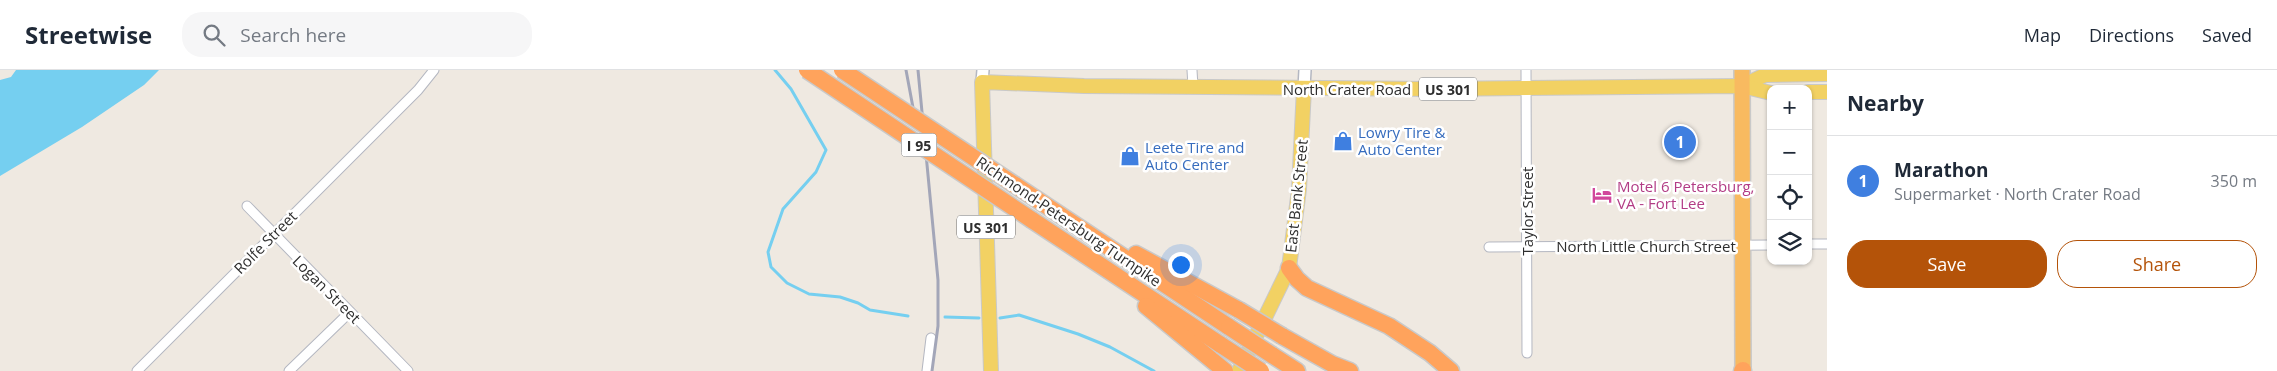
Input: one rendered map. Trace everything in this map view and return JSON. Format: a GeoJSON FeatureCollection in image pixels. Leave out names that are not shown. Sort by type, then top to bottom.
{"type":"FeatureCollection","features":[{"type":"Feature","properties":{"kind":"highway","name":"Richmond-Petersburg Turnpike"},"geometry":{"type":"LineString","coordinates":[[807,70],[1260,371]]}},
{"type":"Feature","properties":{"kind":"highway","name":"Richmond-Petersburg Turnpike"},"geometry":{"type":"LineString","coordinates":[[842,70],[1297,371]]}},
{"type":"Feature","properties":{"kind":"highway"},"geometry":{"type":"LineString","coordinates":[[1742,70],[1743,371]]}},
{"type":"Feature","properties":{"kind":"highway"},"geometry":{"type":"LineString","coordinates":[[1042,202],[1240,310],[1332,364],[1350,371]]}},
{"type":"Feature","properties":{"kind":"highway"},"geometry":{"type":"LineString","coordinates":[[1084,254],[1225,371]]}},
{"type":"Feature","properties":{"kind":"highway"},"geometry":{"type":"LineString","coordinates":[[1288,268],[1307,288],[1389,326],[1430,353],[1451,371]]}},
{"type":"Feature","properties":{"kind":"main road","name":"US 301"},"geometry":{"type":"LineString","coordinates":[[1742,86],[1765,75],[1827,74]]}},
{"type":"Feature","properties":{"kind":"main road","name":"North Crater Road"},"geometry":{"type":"LineString","coordinates":[[982,76],[1193,87],[1526,88],[1742,86]]}},
{"type":"Feature","properties":{"kind":"main road","name":"US 301"},"geometry":{"type":"LineString","coordinates":[[982,76],[991,371]]}},
{"type":"Feature","properties":{"kind":"main road","name":"US 301"},"geometry":{"type":"LineString","coordinates":[[1742,86],[1767,92]]}},
{"type":"Feature","properties":{"kind":"main road","name":"East Bank Street"},"geometry":{"type":"LineString","coordinates":[[1239,371],[1288,268],[1300,189],[1304,88]]}},
{"type":"Feature","properties":{"kind":"main road"},"geometry":{"type":"LineString","coordinates":[[1812,92],[1827,92]]}},
{"type":"Feature","properties":{"kind":"street","name":"Rolfe Street"},"geometry":{"type":"LineString","coordinates":[[137,371],[394,113],[434,70]]}},
{"type":"Feature","properties":{"kind":"street"},"geometry":{"type":"LineString","coordinates":[[1192,70],[1193,87]]}},
{"type":"Feature","properties":{"kind":"street","name":"East Bank Street"},"geometry":{"type":"LineString","coordinates":[[1304,70],[1304,88]]}},
{"type":"Feature","properties":{"kind":"street","name":"Taylor Street"},"geometry":{"type":"LineString","coordinates":[[1526,70],[1527,353]]}},
{"type":"Feature","properties":{"kind":"street","name":"Logan Street"},"geometry":{"type":"LineString","coordinates":[[247,206],[408,371]]}},
{"type":"Feature","properties":{"kind":"street"},"geometry":{"type":"LineString","coordinates":[[1812,244],[1827,244]]}},
{"type":"Feature","properties":{"kind":"street","name":"North Little Church Street"},"geometry":{"type":"LineString","coordinates":[[1489,247],[1767,245]]}},
{"type":"Feature","properties":{"kind":"street"},"geometry":{"type":"LineString","coordinates":[[289,371],[350,312]]}},
{"type":"Feature","properties":{"kind":"street"},"geometry":{"type":"LineString","coordinates":[[927,371],[931,338]]}},
{"type":"Feature","properties":{"kind":"water"},"geometry":{"type":"Polygon","coordinates":[[[16,70],[159,70],[144,85],[82,127],[0,176],[0,80],[11,77],[16,70]]]}},
{"type":"Feature","properties":{"kind":"waterway"},"geometry":{"type":"LineString","coordinates":[[775,70],[791,89],[826,150],[816,172],[783,209],[768,252],[771,267],[787,283],[809,294],[840,297],[858,303],[870,310],[908,316]]}},
{"type":"Feature","properties":{"kind":"waterway"},"geometry":{"type":"LineString","coordinates":[[1000,318],[1019,315],[1078,334],[1110,347],[1154,371]]}},
{"type":"Feature","properties":{"kind":"waterway"},"geometry":{"type":"LineString","coordinates":[[945,317],[979,318]]}},
{"type":"Feature","properties":{"kind":"railway"},"geometry":{"type":"LineString","coordinates":[[906,70],[917,129]]}},
{"type":"Feature","properties":{"kind":"railway"},"geometry":{"type":"LineString","coordinates":[[918,70],[938,280],[938,326],[932,371]]}},
{"type":"Feature","properties":{"kind":"place","name":"Lowry Tire & Auto Center"},"geometry":{"type":"Point","coordinates":[1343,141]}},
{"type":"Feature","properties":{"kind":"place","name":"Marathon"},"geometry":{"type":"Point","coordinates":[1680,142]}},
{"type":"Feature","properties":{"kind":"place","name":"Leete Tire and Auto Center"},"geometry":{"type":"Point","coordinates":[1130,156]}},
{"type":"Feature","properties":{"kind":"place","name":"Motel 6 Petersburg, VA - Fort Lee"},"geometry":{"type":"Point","coordinates":[1602,195]}}]}
